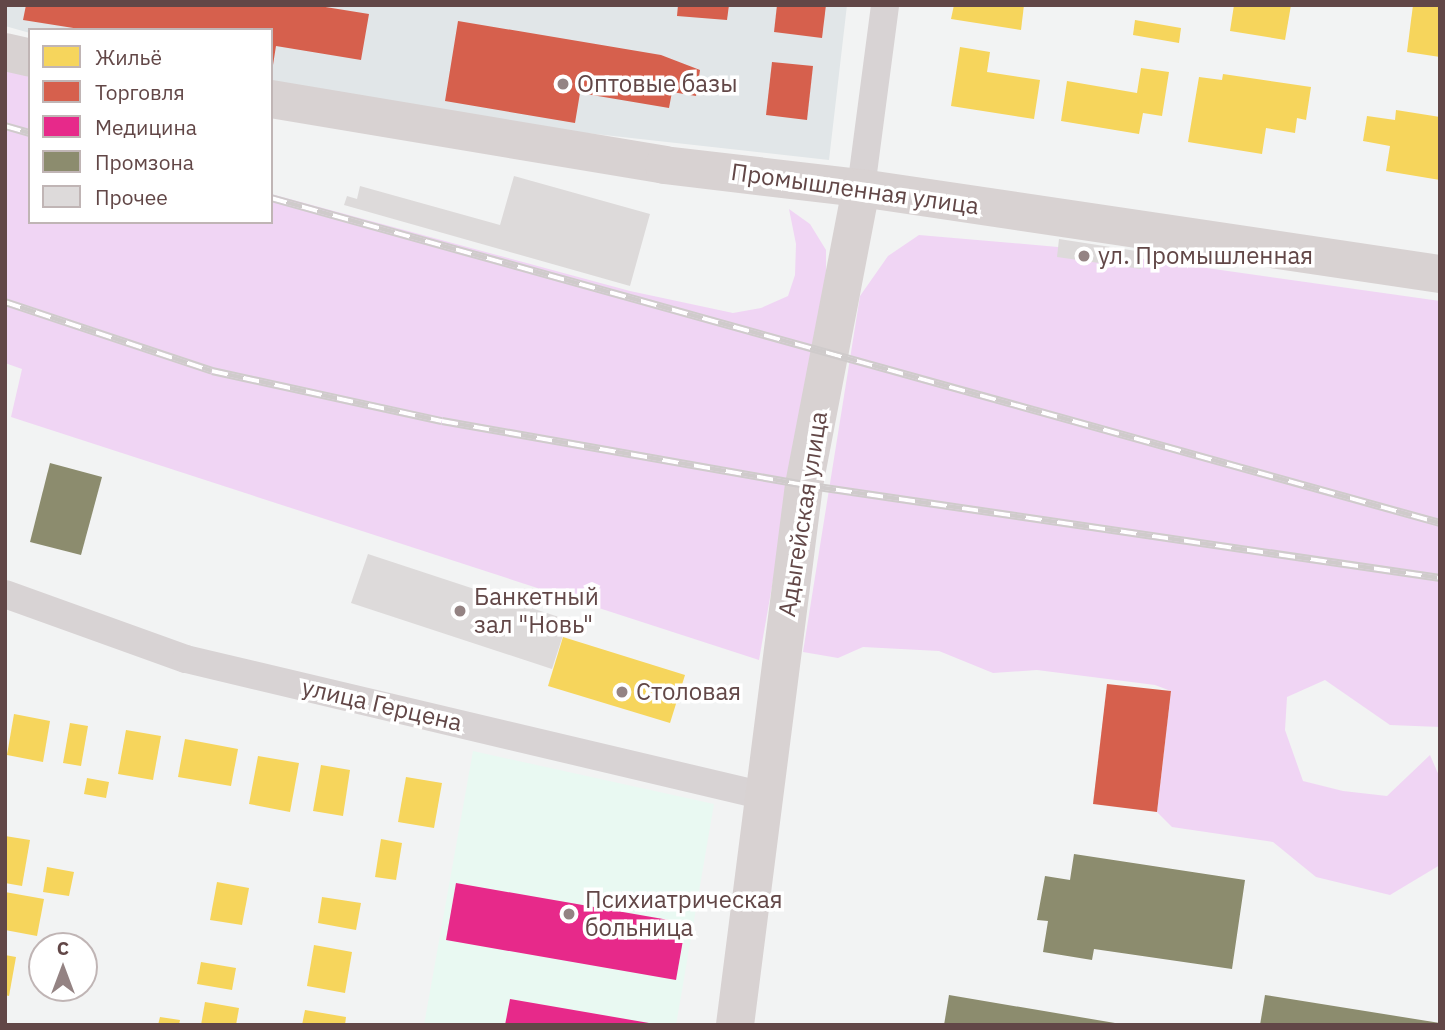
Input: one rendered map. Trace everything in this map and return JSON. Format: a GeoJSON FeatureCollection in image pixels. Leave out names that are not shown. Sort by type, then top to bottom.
{"type":"FeatureCollection","features":[{"type":"Feature","properties":{"kind":"main road"},"geometry":{"type":"LineString","coordinates":[[5,52],[28,58]]}},
{"type":"Feature","properties":{"kind":"main road","name":"Промышленная улица"},"geometry":{"type":"LineString","coordinates":[[273,99],[664,164],[861,188],[1440,274]]}},
{"type":"Feature","properties":{"kind":"main road","name":"Адыгейская улица"},"geometry":{"type":"LineString","coordinates":[[735,1025],[804,485],[861,188]]}},
{"type":"Feature","properties":{"kind":"street","name":"Адыгейская улица"},"geometry":{"type":"LineString","coordinates":[[861,188],[885,5]]}},
{"type":"Feature","properties":{"kind":"street","name":"улица Герцена"},"geometry":{"type":"LineString","coordinates":[[5,593],[186,659],[764,796]]}},
{"type":"Feature","properties":{"kind":"shaded area","name":"Оптовые базы"},"geometry":{"type":"Polygon","coordinates":[[[5,5],[847,5],[829,160],[577,132],[273,81],[273,28],[28,28],[28,32],[5,26],[5,5]]]}},
{"type":"Feature","properties":{"kind":"shaded area"},"geometry":{"type":"Polygon","coordinates":[[[5,64],[28,70],[28,224],[273,224],[273,195],[630,291],[733,313],[761,308],[788,296],[795,275],[796,244],[789,209],[810,224],[826,250],[826,281],[759,660],[11,417],[22,369],[5,363],[5,64]]]}},
{"type":"Feature","properties":{"kind":"shaded area"},"geometry":{"type":"Polygon","coordinates":[[[919,235],[1058,247],[1141,269],[1143,259],[1440,301],[1440,727],[1390,725],[1325,680],[1287,697],[1285,730],[1303,781],[1343,791],[1387,796],[1430,755],[1440,778],[1440,865],[1390,895],[1316,877],[1273,842],[1172,827],[1157,812],[1171,691],[1155,685],[1037,670],[993,673],[939,651],[863,647],[838,658],[803,652],[860,296],[888,256],[919,235]]]}},
{"type":"Feature","properties":{"kind":"shaded area","name":"Психиатрическая больница"},"geometry":{"type":"Polygon","coordinates":[[[473,751],[714,804],[676,1025],[424,1025],[473,751]]]}},
{"type":"Feature","properties":{"kind":"building: Жильё"},"geometry":{"type":"Polygon","coordinates":[[[954,5],[1024,5],[1021,30],[951,19],[954,5]]]}},
{"type":"Feature","properties":{"kind":"building: Жильё"},"geometry":{"type":"Polygon","coordinates":[[[1234,5],[1291,5],[1285,40],[1230,31],[1234,5]]]}},
{"type":"Feature","properties":{"kind":"building: Жильё"},"geometry":{"type":"Polygon","coordinates":[[[1413,5],[1440,5],[1440,57],[1407,52],[1413,5]]]}},
{"type":"Feature","properties":{"kind":"building: Жильё"},"geometry":{"type":"Polygon","coordinates":[[[1135,20],[1181,28],[1179,43],[1133,35],[1135,20]]]}},
{"type":"Feature","properties":{"kind":"building: Жильё"},"geometry":{"type":"Polygon","coordinates":[[[960,47],[990,52],[987,72],[1040,80],[1034,119],[951,106],[960,47]]]}},
{"type":"Feature","properties":{"kind":"building: Жильё"},"geometry":{"type":"Polygon","coordinates":[[[1141,68],[1169,72],[1162,116],[1143,113],[1139,134],[1061,121],[1067,81],[1137,93],[1141,68]]]}},
{"type":"Feature","properties":{"kind":"building: Жильё"},"geometry":{"type":"Polygon","coordinates":[[[1223,74],[1311,87],[1306,120],[1297,118],[1295,133],[1266,128],[1262,154],[1188,142],[1199,77],[1222,80],[1223,74]]]}},
{"type":"Feature","properties":{"kind":"building: Жильё"},"geometry":{"type":"Polygon","coordinates":[[[1396,110],[1440,117],[1440,180],[1386,171],[1390,146],[1363,141],[1367,116],[1395,120],[1396,110]]]}},
{"type":"Feature","properties":{"kind":"building: Жильё"},"geometry":{"type":"Polygon","coordinates":[[[563,637],[685,675],[670,723],[548,686],[563,637]]]}},
{"type":"Feature","properties":{"kind":"building: Жильё"},"geometry":{"type":"Polygon","coordinates":[[[14,714],[50,721],[43,762],[7,755],[14,714]]]}},
{"type":"Feature","properties":{"kind":"building: Жильё"},"geometry":{"type":"Polygon","coordinates":[[[70,723],[88,726],[81,766],[63,763],[70,723]]]}},
{"type":"Feature","properties":{"kind":"building: Жильё"},"geometry":{"type":"Polygon","coordinates":[[[126,730],[161,736],[153,780],[118,774],[126,730]]]}},
{"type":"Feature","properties":{"kind":"building: Жильё"},"geometry":{"type":"Polygon","coordinates":[[[185,739],[238,749],[231,786],[178,777],[185,739]]]}},
{"type":"Feature","properties":{"kind":"building: Жильё"},"geometry":{"type":"Polygon","coordinates":[[[258,756],[299,763],[290,812],[249,804],[258,756]]]}},
{"type":"Feature","properties":{"kind":"building: Жильё"},"geometry":{"type":"Polygon","coordinates":[[[321,765],[350,770],[343,816],[313,811],[321,765]]]}},
{"type":"Feature","properties":{"kind":"building: Жильё"},"geometry":{"type":"Polygon","coordinates":[[[406,777],[442,783],[434,828],[398,822],[406,777]]]}},
{"type":"Feature","properties":{"kind":"building: Жильё"},"geometry":{"type":"Polygon","coordinates":[[[87,778],[109,782],[106,798],[84,794],[87,778]]]}},
{"type":"Feature","properties":{"kind":"building: Жильё"},"geometry":{"type":"Polygon","coordinates":[[[5,836],[30,840],[22,886],[5,883],[5,836]]]}},
{"type":"Feature","properties":{"kind":"building: Жильё"},"geometry":{"type":"Polygon","coordinates":[[[381,839],[402,843],[396,880],[375,877],[381,839]]]}},
{"type":"Feature","properties":{"kind":"building: Жильё"},"geometry":{"type":"Polygon","coordinates":[[[47,867],[74,872],[69,896],[43,892],[47,867]]]}},
{"type":"Feature","properties":{"kind":"building: Жильё"},"geometry":{"type":"Polygon","coordinates":[[[217,882],[249,888],[242,925],[210,920],[217,882]]]}},
{"type":"Feature","properties":{"kind":"building: Жильё"},"geometry":{"type":"Polygon","coordinates":[[[5,892],[44,899],[38,932],[28,932],[28,934],[5,930],[5,892]]]}},
{"type":"Feature","properties":{"kind":"building: Жильё"},"geometry":{"type":"Polygon","coordinates":[[[322,897],[361,903],[356,930],[318,923],[322,897]]]}},
{"type":"Feature","properties":{"kind":"building: Жильё"},"geometry":{"type":"Polygon","coordinates":[[[314,945],[352,952],[345,993],[307,986],[314,945]]]}},
{"type":"Feature","properties":{"kind":"building: Жильё"},"geometry":{"type":"Polygon","coordinates":[[[5,955],[16,957],[9,996],[5,995],[5,955]]]}},
{"type":"Feature","properties":{"kind":"building: Жильё"},"geometry":{"type":"Polygon","coordinates":[[[201,962],[236,968],[232,990],[197,984],[201,962]]]}},
{"type":"Feature","properties":{"kind":"building: Жильё"},"geometry":{"type":"Polygon","coordinates":[[[205,1002],[239,1008],[236,1025],[201,1025],[205,1002]]]}},
{"type":"Feature","properties":{"kind":"building: Жильё"},"geometry":{"type":"Polygon","coordinates":[[[305,1010],[346,1017],[345,1025],[302,1025],[305,1010]]]}},
{"type":"Feature","properties":{"kind":"building: Жильё"},"geometry":{"type":"Polygon","coordinates":[[[160,1017],[180,1020],[179,1025],[158,1025],[160,1017]]]}},
{"type":"Feature","properties":{"kind":"building: Торговля"},"geometry":{"type":"Polygon","coordinates":[[[26,5],[313,5],[369,14],[361,60],[276,46],[273,65],[273,28],[73,28],[23,20],[26,5]]]}},
{"type":"Feature","properties":{"kind":"building: Торговля"},"geometry":{"type":"Polygon","coordinates":[[[678,5],[729,5],[727,20],[677,16],[678,5]]]}},
{"type":"Feature","properties":{"kind":"building: Торговля"},"geometry":{"type":"Polygon","coordinates":[[[777,5],[826,5],[822,38],[774,32],[777,5]]]}},
{"type":"Feature","properties":{"kind":"building: Торговля"},"geometry":{"type":"Polygon","coordinates":[[[458,21],[661,55],[700,70],[696,96],[672,92],[669,108],[580,93],[575,123],[445,101],[458,21]]]}},
{"type":"Feature","properties":{"kind":"building: Торговля"},"geometry":{"type":"Polygon","coordinates":[[[772,62],[813,66],[807,120],[766,115],[772,62]]]}},
{"type":"Feature","properties":{"kind":"building: Торговля"},"geometry":{"type":"Polygon","coordinates":[[[1107,684],[1171,691],[1157,812],[1093,804],[1107,684]]]}},
{"type":"Feature","properties":{"kind":"building: Медицина"},"geometry":{"type":"Polygon","coordinates":[[[456,883],[686,923],[676,980],[446,940],[456,883]]]}},
{"type":"Feature","properties":{"kind":"building: Медицина"},"geometry":{"type":"Polygon","coordinates":[[[510,999],[649,1023],[505,1025],[510,999]]]}},
{"type":"Feature","properties":{"kind":"building: Промзона"},"geometry":{"type":"Polygon","coordinates":[[[50,463],[102,477],[81,555],[30,542],[50,463]]]}},
{"type":"Feature","properties":{"kind":"building: Промзона"},"geometry":{"type":"Polygon","coordinates":[[[1074,854],[1245,880],[1232,969],[1094,949],[1092,960],[1043,952],[1048,921],[1037,920],[1045,876],[1070,880],[1074,854]]]}},
{"type":"Feature","properties":{"kind":"building: Промзона"},"geometry":{"type":"Polygon","coordinates":[[[949,995],[1115,1023],[1115,1025],[944,1025],[949,995]]]}},
{"type":"Feature","properties":{"kind":"building: Промзона"},"geometry":{"type":"Polygon","coordinates":[[[1265,995],[1440,1023],[1440,1025],[1260,1025],[1265,995]]]}},
{"type":"Feature","properties":{"kind":"building: Прочее"},"geometry":{"type":"Polygon","coordinates":[[[514,176],[650,214],[630,286],[344,205],[347,196],[357,199],[360,186],[500,225],[514,176]]]}},
{"type":"Feature","properties":{"kind":"building: Прочее"},"geometry":{"type":"Polygon","coordinates":[[[1059,239],[1143,252],[1141,269],[1057,257],[1059,239]]]}},
{"type":"Feature","properties":{"kind":"building: Прочее","name":"Банкетный зал \"Новь\""},"geometry":{"type":"Polygon","coordinates":[[[368,554],[568,620],[552,669],[351,603],[368,554]]]}},
{"type":"Feature","properties":{"kind":"railway"},"geometry":{"type":"LineString","coordinates":[[5,126],[28,132]]}},
{"type":"Feature","properties":{"kind":"railway"},"geometry":{"type":"LineString","coordinates":[[273,199],[1440,523]]}},
{"type":"Feature","properties":{"kind":"railway"},"geometry":{"type":"LineString","coordinates":[[5,302],[212,371],[442,421],[804,485],[1440,578]]}},
{"type":"Feature","properties":{"kind":"place","name":"Оптовые базы"},"geometry":{"type":"Point","coordinates":[563,84]}},
{"type":"Feature","properties":{"kind":"place","name":"ул. Промышленная"},"geometry":{"type":"Point","coordinates":[1084,256]}},
{"type":"Feature","properties":{"kind":"place","name":"Банкетный зал \"Новь\""},"geometry":{"type":"Point","coordinates":[460,611]}},
{"type":"Feature","properties":{"kind":"place","name":"Столовая"},"geometry":{"type":"Point","coordinates":[622,692]}},
{"type":"Feature","properties":{"kind":"place","name":"Психиатрическая больница"},"geometry":{"type":"Point","coordinates":[569,914]}}]}
